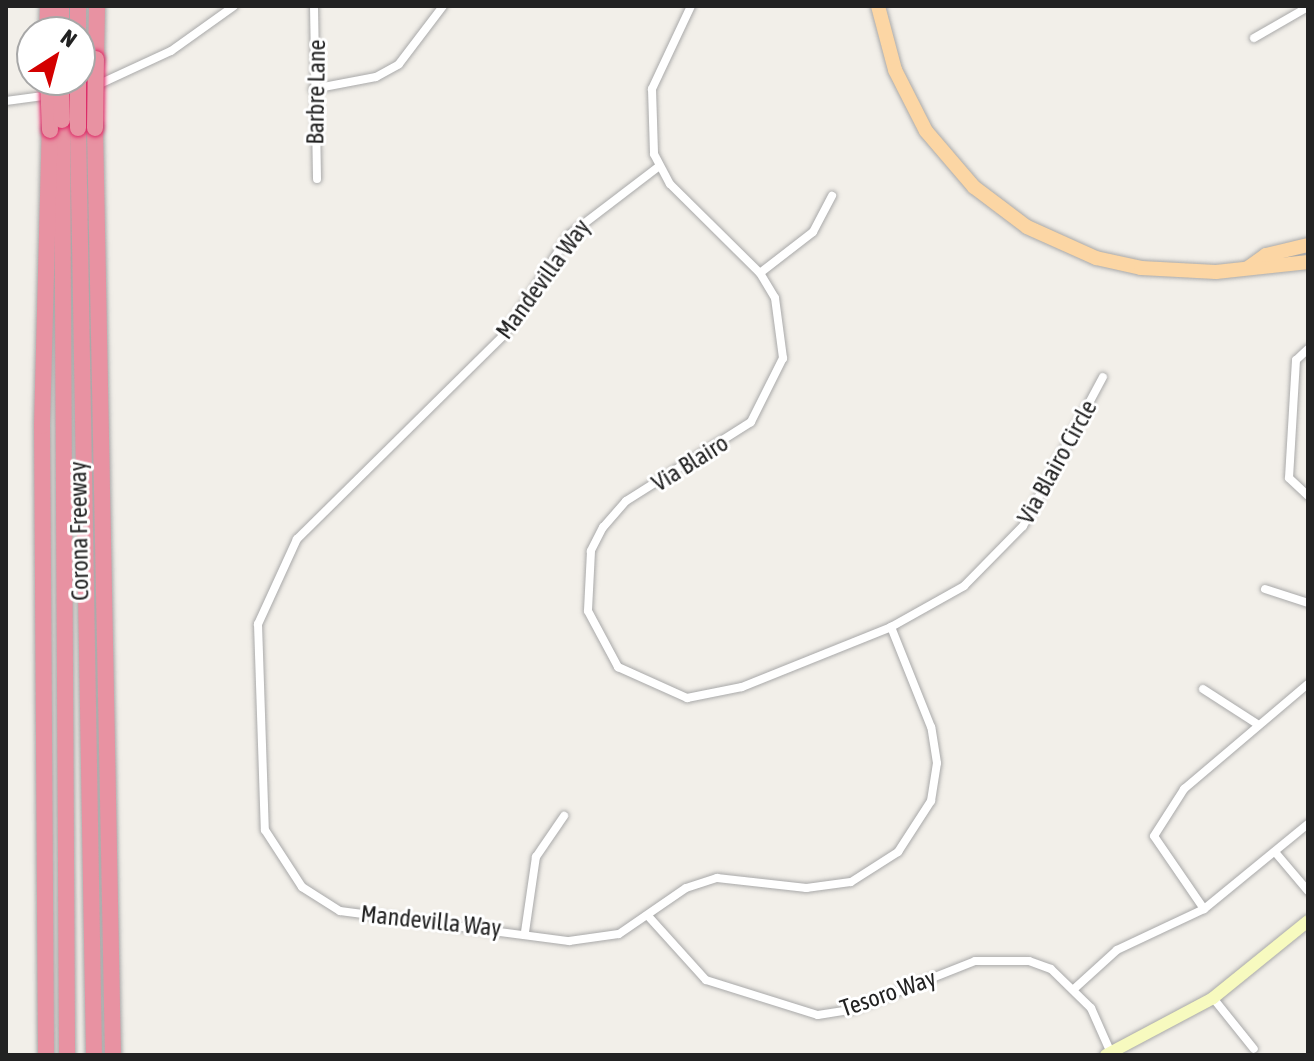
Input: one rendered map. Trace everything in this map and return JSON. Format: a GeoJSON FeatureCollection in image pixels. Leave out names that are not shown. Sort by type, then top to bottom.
{"type":"FeatureCollection","features":[{"type":"Feature","properties":{"kind":"highway","name":"Corona Freeway"},"geometry":{"type":"LineString","coordinates":[[97,6],[95,128],[115,1055]]}},
{"type":"Feature","properties":{"kind":"highway","name":"Corona Freeway"},"geometry":{"type":"LineString","coordinates":[[46,1055],[42,426],[56,125],[51,96]]}},
{"type":"Feature","properties":{"kind":"highway"},"geometry":{"type":"LineString","coordinates":[[59,96],[56,125],[70,1055]]}},
{"type":"Feature","properties":{"kind":"highway"},"geometry":{"type":"LineString","coordinates":[[78,96],[93,1055]]}},
{"type":"Feature","properties":{"kind":"main road"},"geometry":{"type":"LineString","coordinates":[[878,6],[895,70],[926,131],[1002,210],[1096,258],[1178,272],[1308,262]]}},
{"type":"Feature","properties":{"kind":"main road"},"geometry":{"type":"LineString","coordinates":[[1248,268],[1266,255],[1308,245]]}},
{"type":"Feature","properties":{"kind":"main road"},"geometry":{"type":"LineString","coordinates":[[1108,1054],[1213,998],[1308,921]]}},
{"type":"Feature","properties":{"kind":"street"},"geometry":{"type":"LineString","coordinates":[[6,101],[67,96],[116,80],[234,6]]}},
{"type":"Feature","properties":{"kind":"street","name":"Barbre Lane"},"geometry":{"type":"LineString","coordinates":[[314,6],[313,89],[317,179]]}},
{"type":"Feature","properties":{"kind":"street"},"geometry":{"type":"LineString","coordinates":[[313,89],[376,77],[399,64],[443,6]]}},
{"type":"Feature","properties":{"kind":"street"},"geometry":{"type":"LineString","coordinates":[[658,167],[650,137],[652,89],[691,6]]}},
{"type":"Feature","properties":{"kind":"street"},"geometry":{"type":"LineString","coordinates":[[1254,38],[1308,7]]}},
{"type":"Feature","properties":{"kind":"street","name":"Via Blairo"},"geometry":{"type":"LineString","coordinates":[[658,167],[760,273],[783,329],[783,358],[769,395],[742,430],[626,501],[603,527],[586,582],[598,638],[618,667],[687,698],[742,687],[891,627]]}},
{"type":"Feature","properties":{"kind":"street","name":"Mandevilla Way"},"geometry":{"type":"LineString","coordinates":[[658,167],[569,235],[504,335],[297,539],[258,624],[265,830],[302,887],[340,911],[595,940],[649,917],[686,888],[717,878],[806,888],[851,882],[898,852],[918,829],[937,763],[931,727],[891,627]]}},
{"type":"Feature","properties":{"kind":"street"},"geometry":{"type":"LineString","coordinates":[[760,273],[813,232],[832,196]]}},
{"type":"Feature","properties":{"kind":"street"},"geometry":{"type":"LineString","coordinates":[[1306,349],[1294,388],[1289,478],[1295,490],[1308,496]]}},
{"type":"Feature","properties":{"kind":"street","name":"Via Blairo Circle"},"geometry":{"type":"LineString","coordinates":[[891,627],[964,586],[1001,555],[1048,487],[1103,377]]}},
{"type":"Feature","properties":{"kind":"street"},"geometry":{"type":"LineString","coordinates":[[1265,589],[1308,603]]}},
{"type":"Feature","properties":{"kind":"street"},"geometry":{"type":"LineString","coordinates":[[1204,909],[1154,836],[1184,789],[1257,724],[1308,684]]}},
{"type":"Feature","properties":{"kind":"street"},"geometry":{"type":"LineString","coordinates":[[1203,689],[1257,724]]}},
{"type":"Feature","properties":{"kind":"street"},"geometry":{"type":"LineString","coordinates":[[525,932],[536,857],[564,816]]}},
{"type":"Feature","properties":{"kind":"street"},"geometry":{"type":"LineString","coordinates":[[1074,989],[1117,950],[1204,909],[1308,824]]}},
{"type":"Feature","properties":{"kind":"street"},"geometry":{"type":"LineString","coordinates":[[1275,852],[1308,891]]}},
{"type":"Feature","properties":{"kind":"street","name":"Tesoro Way"},"geometry":{"type":"LineString","coordinates":[[649,917],[706,980],[818,1015],[854,1009],[999,955],[1051,969],[1091,1008],[1108,1054]]}},
{"type":"Feature","properties":{"kind":"street"},"geometry":{"type":"LineString","coordinates":[[1213,998],[1254,1049]]}}]}
